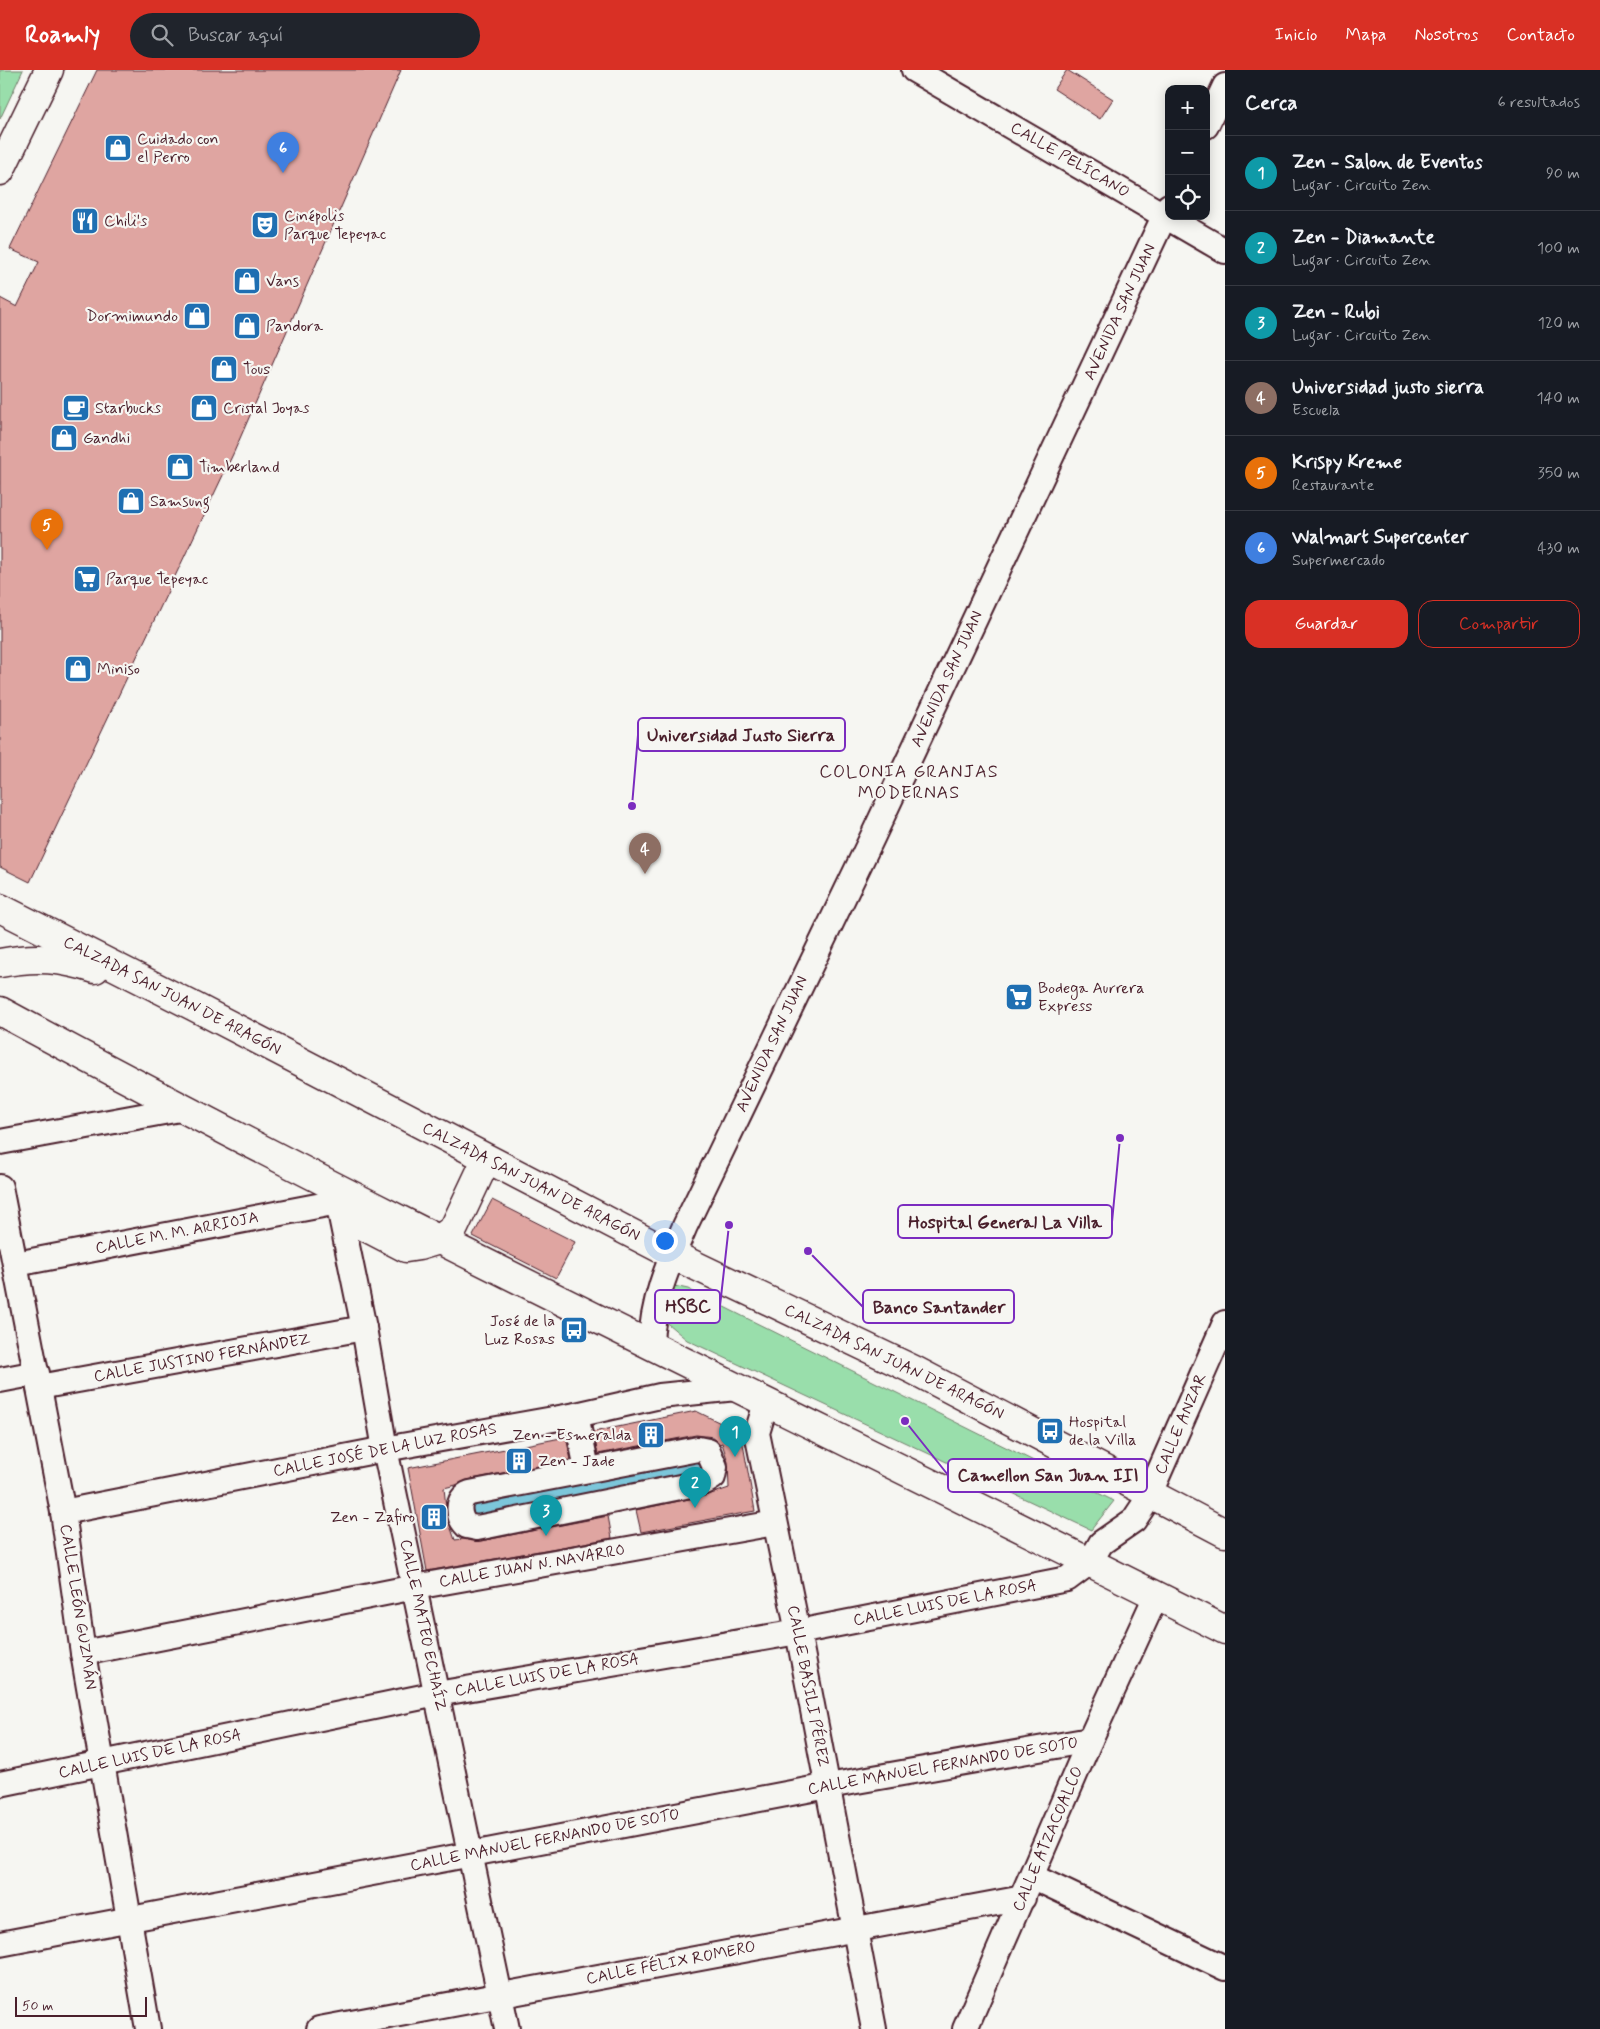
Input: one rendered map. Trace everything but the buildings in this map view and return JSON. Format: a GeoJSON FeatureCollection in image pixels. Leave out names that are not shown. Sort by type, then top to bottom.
{"type":"FeatureCollection","features":[{"type":"Feature","properties":{"kind":"main road"},"geometry":{"type":"LineString","coordinates":[[0,171],[49,70]]}},
{"type":"Feature","properties":{"kind":"main road","name":"CALZADA SAN JUAN DE ARAGÓN"},"geometry":{"type":"LineString","coordinates":[[0,908],[195,1006],[486,1160],[673,1255],[914,1370],[1225,1533]]}},
{"type":"Feature","properties":{"kind":"main road"},"geometry":{"type":"LineString","coordinates":[[0,963],[36,957],[75,962],[195,1006]]}},
{"type":"Feature","properties":{"kind":"main road"},"geometry":{"type":"LineString","coordinates":[[0,1011],[342,1198],[352,1220],[406,1248],[438,1240],[454,1228],[486,1160]]}},
{"type":"Feature","properties":{"kind":"main road"},"geometry":{"type":"LineString","coordinates":[[438,1240],[1225,1630]]}},
{"type":"Feature","properties":{"kind":"street","name":"CALLE PELÍCANO"},"geometry":{"type":"LineString","coordinates":[[914,70],[1165,210]]}},
{"type":"Feature","properties":{"kind":"street"},"geometry":{"type":"LineString","coordinates":[[1210,118],[1225,86]]}},
{"type":"Feature","properties":{"kind":"street","name":"AVENIDA SAN JUAN"},"geometry":{"type":"LineString","coordinates":[[651,1345],[654,1309],[673,1255],[825,932],[872,838],[1165,215]]}},
{"type":"Feature","properties":{"kind":"street","name":"CALLE PELÍCANO"},"geometry":{"type":"LineString","coordinates":[[1180,220],[1225,251]]}},
{"type":"Feature","properties":{"kind":"street"},"geometry":{"type":"LineString","coordinates":[[0,1142],[180,1109]]}},
{"type":"Feature","properties":{"kind":"street","name":"CALLE LEÓN GUZMÁN"},"geometry":{"type":"LineString","coordinates":[[0,1187],[63,1512],[83,1653],[104,1764],[148,2029]]}},
{"type":"Feature","properties":{"kind":"street","name":"CALLE M. M. ARRIOJA"},"geometry":{"type":"LineString","coordinates":[[16,1264],[342,1198]]}},
{"type":"Feature","properties":{"kind":"street","name":"CALLE MATEO ECHAÍZ"},"geometry":{"type":"LineString","coordinates":[[342,1198],[385,1449],[508,2029]]}},
{"type":"Feature","properties":{"kind":"street","name":"CALLE ANZAR"},"geometry":{"type":"LineString","coordinates":[[1090,1562],[1101,1543],[1116,1530],[1134,1520],[1151,1493],[1225,1323]]}},
{"type":"Feature","properties":{"kind":"street","name":"CALLE JUSTINO FERNÁNDEZ"},"geometry":{"type":"LineString","coordinates":[[0,1380],[38,1380],[364,1328]]}},
{"type":"Feature","properties":{"kind":"street","name":"CALLE JOSÉ DE LA LUZ ROSAS"},"geometry":{"type":"LineString","coordinates":[[63,1512],[385,1449],[576,1415],[660,1396],[736,1388]]}},
{"type":"Feature","properties":{"kind":"street","name":"CALLE BASILI PÉREZ"},"geometry":{"type":"LineString","coordinates":[[766,1403],[757,1433],[798,1632],[874,2029]]}},
{"type":"Feature","properties":{"kind":"street"},"geometry":{"type":"LineString","coordinates":[[576,1415],[587,1469]]}},
{"type":"Feature","properties":{"kind":"street"},"geometry":{"type":"LineString","coordinates":[[698,1449],[708,1451],[714,1459],[715,1467],[713,1477],[705,1482],[477,1528],[472,1528],[463,1523],[459,1503],[465,1495],[587,1469],[698,1449]]}},
{"type":"Feature","properties":{"kind":"street","name":"CALLE JUAN N. NAVARRO"},"geometry":{"type":"LineString","coordinates":[[83,1653],[415,1587],[776,1523]]}},
{"type":"Feature","properties":{"kind":"street","name":"CALLE LUIS DE LA ROSA"},"geometry":{"type":"LineString","coordinates":[[0,1784],[437,1694],[798,1632],[1067,1579],[1090,1562]]}},
{"type":"Feature","properties":{"kind":"street","name":"CALLE ATZACOALCO"},"geometry":{"type":"LineString","coordinates":[[965,2029],[1090,1740],[1156,1596]]}},
{"type":"Feature","properties":{"kind":"street","name":"CALLE MANUEL FERNANDO DE SOTO"},"geometry":{"type":"LineString","coordinates":[[0,1944],[828,1786],[1090,1740]]}},
{"type":"Feature","properties":{"kind":"street"},"geometry":{"type":"LineString","coordinates":[[1028,1887],[1225,1968]]}},
{"type":"Feature","properties":{"kind":"street","name":"CALLE FÉLIX ROMERO"},"geometry":{"type":"LineString","coordinates":[[319,2029],[855,1928],[1028,1887]]}},
{"type":"Feature","properties":{"kind":"green space"},"geometry":{"type":"Polygon","coordinates":[[[0,70],[23,70],[0,119],[0,70]]]}},
{"type":"Feature","properties":{"kind":"green space"},"geometry":{"type":"Polygon","coordinates":[[[665,1284],[688,1289],[1114,1501],[1091,1530],[687,1340],[662,1319],[665,1284]]]}},
{"type":"Feature","properties":{"kind":"water"},"geometry":{"type":"Polygon","coordinates":[[[703,1453],[708,1474],[472,1521],[468,1501],[703,1453]]]}},
{"type":"Feature","properties":{"kind":"place","name":"Cuidado con el Perro"},"geometry":{"type":"Point","coordinates":[118,148]}},
{"type":"Feature","properties":{"kind":"place","name":"Walmart Supercenter"},"geometry":{"type":"Point","coordinates":[283,173]}},
{"type":"Feature","properties":{"kind":"place","name":"Chili's"},"geometry":{"type":"Point","coordinates":[85,221]}},
{"type":"Feature","properties":{"kind":"place","name":"Cinépolis Parque Tepeyac"},"geometry":{"type":"Point","coordinates":[265,225]}},
{"type":"Feature","properties":{"kind":"place","name":"Vans"},"geometry":{"type":"Point","coordinates":[247,281]}},
{"type":"Feature","properties":{"kind":"place","name":"Dormimundo"},"geometry":{"type":"Point","coordinates":[197,316]}},
{"type":"Feature","properties":{"kind":"place","name":"Pandora"},"geometry":{"type":"Point","coordinates":[247,326]}},
{"type":"Feature","properties":{"kind":"place","name":"Tous"},"geometry":{"type":"Point","coordinates":[224,369]}},
{"type":"Feature","properties":{"kind":"place","name":"Starbucks"},"geometry":{"type":"Point","coordinates":[76,408]}},
{"type":"Feature","properties":{"kind":"place","name":"Cristal Joyas"},"geometry":{"type":"Point","coordinates":[204,408]}},
{"type":"Feature","properties":{"kind":"place","name":"Gandhi"},"geometry":{"type":"Point","coordinates":[64,438]}},
{"type":"Feature","properties":{"kind":"place","name":"Timberland"},"geometry":{"type":"Point","coordinates":[180,467]}},
{"type":"Feature","properties":{"kind":"place","name":"Samsung"},"geometry":{"type":"Point","coordinates":[131,501]}},
{"type":"Feature","properties":{"kind":"place","name":"Krispy Kreme"},"geometry":{"type":"Point","coordinates":[47,550]}},
{"type":"Feature","properties":{"kind":"place","name":"Parque Tepeyac"},"geometry":{"type":"Point","coordinates":[87,579]}},
{"type":"Feature","properties":{"kind":"place","name":"Miniso"},"geometry":{"type":"Point","coordinates":[78,669]}},
{"type":"Feature","properties":{"kind":"place","name":"Universidad Justo Sierra"},"geometry":{"type":"Point","coordinates":[632,806]}},
{"type":"Feature","properties":{"kind":"place","name":"Universidad justo sierra"},"geometry":{"type":"Point","coordinates":[645,874]}},
{"type":"Feature","properties":{"kind":"place","name":"Bodega Aurrera Express"},"geometry":{"type":"Point","coordinates":[1019,997]}},
{"type":"Feature","properties":{"kind":"place","name":"Hospital General La Villa"},"geometry":{"type":"Point","coordinates":[1120,1138]}},
{"type":"Feature","properties":{"kind":"place","name":"HSBC"},"geometry":{"type":"Point","coordinates":[729,1225]}},
{"type":"Feature","properties":{"kind":"place","name":"Banco Santander"},"geometry":{"type":"Point","coordinates":[808,1251]}},
{"type":"Feature","properties":{"kind":"place","name":"José de la Luz Rosas"},"geometry":{"type":"Point","coordinates":[574,1330]}},
{"type":"Feature","properties":{"kind":"place","name":"Camellon San Juan III"},"geometry":{"type":"Point","coordinates":[905,1421]}},
{"type":"Feature","properties":{"kind":"place","name":"Hospital de la Villa"},"geometry":{"type":"Point","coordinates":[1050,1431]}},
{"type":"Feature","properties":{"kind":"place","name":"Zen - Esmeralda"},"geometry":{"type":"Point","coordinates":[651,1435]}},
{"type":"Feature","properties":{"kind":"place","name":"Zen - Salon de Eventos"},"geometry":{"type":"Point","coordinates":[735,1457]}},
{"type":"Feature","properties":{"kind":"place","name":"Zen - Jade"},"geometry":{"type":"Point","coordinates":[519,1461]}},
{"type":"Feature","properties":{"kind":"place","name":"Zen - Diamante"},"geometry":{"type":"Point","coordinates":[695,1508]}},
{"type":"Feature","properties":{"kind":"place","name":"Zen - Zafiro"},"geometry":{"type":"Point","coordinates":[434,1517]}},
{"type":"Feature","properties":{"kind":"place","name":"Zen - Rubi"},"geometry":{"type":"Point","coordinates":[546,1536]}},
{"type":"Feature","properties":{"kind":"district","name":"COLONIA GRANJAS MODERNAS"},"geometry":{"type":"Point","coordinates":[909,782]}}]}
